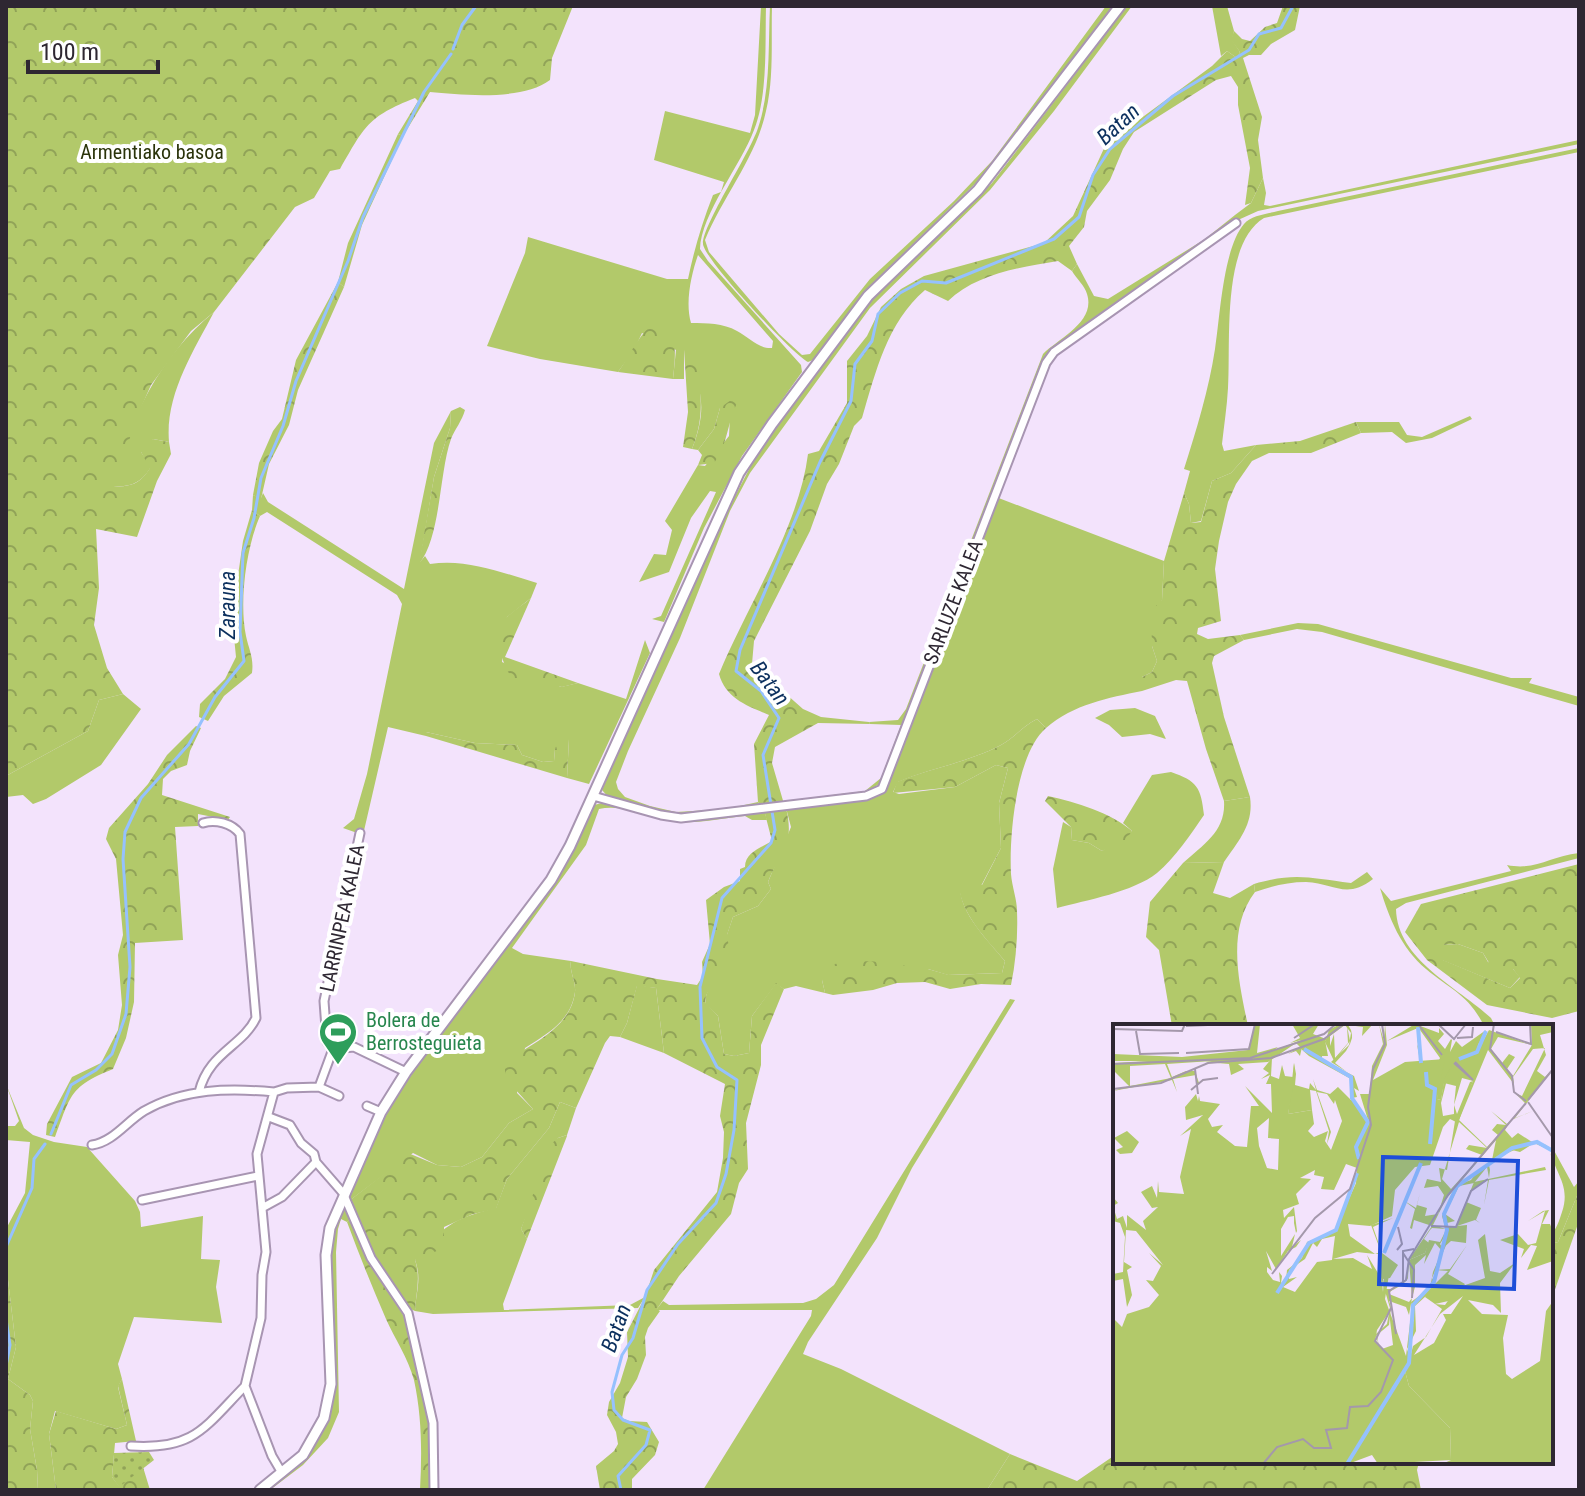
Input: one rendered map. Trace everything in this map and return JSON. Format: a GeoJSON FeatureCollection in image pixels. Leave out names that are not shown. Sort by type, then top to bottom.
{"type":"FeatureCollection","features":[{"type":"Feature","properties":{"kind":"street"},"geometry":{"type":"LineString","coordinates":[[260,1490],[310,1445],[324,1418],[331,1365],[326,1255],[330,1228],[381,1112],[406,1072],[551,880],[570,846],[739,473],[868,296],[978,190],[1120,6]]}},
{"type":"Feature","properties":{"kind":"street","name":"SARLUZE KALEA"},"geometry":{"type":"LineString","coordinates":[[593,796],[681,818],[866,796],[882,789],[1046,363],[1054,352],[1236,223]]}},
{"type":"Feature","properties":{"kind":"street"},"geometry":{"type":"LineString","coordinates":[[199,1092],[203,1077],[224,1051],[252,1027],[256,1018],[240,834],[235,827],[211,820],[203,823]]}},
{"type":"Feature","properties":{"kind":"street","name":"LARRINPEA KALEA"},"geometry":{"type":"LineString","coordinates":[[333,1049],[327,1042],[324,1001],[360,833]]}},
{"type":"Feature","properties":{"kind":"street"},"geometry":{"type":"LineString","coordinates":[[319,1087],[333,1049],[354,1047],[406,1072]]}},
{"type":"Feature","properties":{"kind":"street"},"geometry":{"type":"LineString","coordinates":[[92,1145],[103,1144],[143,1112],[171,1098],[199,1092],[274,1092],[287,1088],[319,1087],[339,1096]]}},
{"type":"Feature","properties":{"kind":"street"},"geometry":{"type":"LineString","coordinates":[[131,1446],[159,1447],[197,1435],[245,1386],[261,1318],[266,1252],[257,1154],[274,1092]]}},
{"type":"Feature","properties":{"kind":"street"},"geometry":{"type":"LineString","coordinates":[[367,1106],[381,1112]]}},
{"type":"Feature","properties":{"kind":"street"},"geometry":{"type":"LineString","coordinates":[[269,1117],[290,1125],[343,1193],[371,1258],[408,1313],[433,1423],[434,1490]]}},
{"type":"Feature","properties":{"kind":"street"},"geometry":{"type":"LineString","coordinates":[[262,1208],[282,1197],[316,1162]]}},
{"type":"Feature","properties":{"kind":"street"},"geometry":{"type":"LineString","coordinates":[[142,1200],[258,1176]]}},
{"type":"Feature","properties":{"kind":"street"},"geometry":{"type":"LineString","coordinates":[[245,1386],[272,1456],[282,1473]]}},
{"type":"Feature","properties":{"kind":"green space","name":"Armentiako basoa"},"geometry":{"type":"Polygon","coordinates":[[[6,6],[573,6],[552,58],[550,80],[538,87],[508,94],[430,92],[403,136],[398,134],[418,101],[415,98],[387,111],[369,124],[340,169],[330,171],[314,198],[295,207],[214,312],[191,331],[151,385],[136,419],[114,487],[135,483],[150,468],[141,452],[140,443],[153,439],[169,442],[171,454],[157,481],[137,537],[96,529],[99,588],[94,625],[107,668],[123,694],[99,700],[88,731],[6,776],[6,6]]]}},
{"type":"Feature","properties":{"kind":"green space"},"geometry":{"type":"Polygon","coordinates":[[[761,6],[766,6],[765,69],[758,116],[748,144],[707,221],[700,249],[801,365],[802,372],[742,456],[704,528],[664,622],[652,619],[661,616],[716,492],[710,491],[691,518],[669,572],[639,582],[654,554],[666,555],[672,530],[665,521],[698,465],[705,466],[729,436],[730,417],[720,408],[714,429],[698,450],[692,449],[700,421],[701,398],[684,349],[684,379],[673,379],[676,350],[642,333],[618,372],[540,359],[487,346],[525,253],[528,237],[667,279],[688,279],[709,205],[713,195],[721,192],[724,182],[654,160],[665,111],[750,133],[755,115],[761,6]],[[698,255],[690,289],[691,323],[726,326],[767,348],[772,348],[773,341],[698,255]]]}},
{"type":"Feature","properties":{"kind":"green space"},"geometry":{"type":"Polygon","coordinates":[[[770,6],[771,72],[769,98],[761,128],[705,240],[709,252],[779,334],[802,355],[810,354],[870,279],[992,161],[1106,6],[1113,6],[983,176],[865,291],[813,360],[808,362],[785,342],[750,306],[718,268],[703,244],[710,222],[758,128],[767,83],[770,6]]]}},
{"type":"Feature","properties":{"kind":"green space"},"geometry":{"type":"Polygon","coordinates":[[[1127,6],[1132,6],[1054,111],[990,190],[870,308],[750,473],[730,511],[680,638],[616,782],[625,797],[676,812],[726,809],[758,802],[761,807],[679,816],[610,799],[602,790],[705,554],[758,452],[855,320],[887,283],[992,183],[1127,6]]]}},
{"type":"Feature","properties":{"kind":"green space"},"geometry":{"type":"Polygon","coordinates":[[[1212,6],[1227,6],[1234,31],[1232,40],[1240,52],[1237,58],[1227,51],[1221,56],[1212,6]]]}},
{"type":"Feature","properties":{"kind":"green space"},"geometry":{"type":"Polygon","coordinates":[[[1283,6],[1300,6],[1295,30],[1271,44],[1261,55],[1243,58],[1262,117],[1258,140],[1263,178],[1251,203],[1245,205],[1250,168],[1238,105],[1238,87],[1231,76],[1216,80],[1134,132],[1110,180],[1087,211],[1084,227],[1069,246],[1077,264],[1072,271],[1058,261],[1014,269],[972,284],[948,301],[925,290],[901,317],[884,349],[862,418],[854,426],[839,464],[827,484],[810,531],[754,641],[752,664],[803,709],[821,717],[870,724],[818,723],[775,747],[772,763],[784,804],[761,807],[758,802],[754,744],[769,715],[732,696],[719,674],[783,538],[803,482],[808,454],[819,451],[847,403],[847,361],[867,336],[881,307],[901,289],[924,276],[1044,243],[1073,216],[1106,144],[1212,66],[1227,51],[1237,58],[1240,52],[1231,40],[1234,31],[1242,39],[1250,41],[1265,27],[1277,23],[1283,6]]]}},
{"type":"Feature","properties":{"kind":"green space"},"geometry":{"type":"Polygon","coordinates":[[[398,134],[403,136],[362,225],[344,287],[338,282],[348,243],[398,134]]]}},
{"type":"Feature","properties":{"kind":"green space"},"geometry":{"type":"Polygon","coordinates":[[[1579,140],[1579,144],[1258,211],[1217,233],[1043,363],[883,781],[873,788],[861,793],[849,797],[784,804],[784,801],[865,791],[881,778],[901,725],[869,722],[898,720],[906,709],[1043,354],[1074,328],[1086,313],[1087,294],[1072,271],[1077,264],[1094,296],[1108,299],[1205,239],[1251,203],[1263,178],[1266,193],[1264,205],[1270,206],[1579,140]]]}},
{"type":"Feature","properties":{"kind":"green space"},"geometry":{"type":"Polygon","coordinates":[[[1579,148],[1579,152],[1264,218],[1250,231],[1241,249],[1231,296],[1228,388],[1222,444],[1224,451],[1256,445],[1231,473],[1212,481],[1201,521],[1191,523],[1184,493],[1190,471],[1184,469],[1209,379],[1231,249],[1247,221],[1278,211],[1579,148]]]}},
{"type":"Feature","properties":{"kind":"green space"},"geometry":{"type":"Polygon","coordinates":[[[338,282],[344,287],[298,390],[289,425],[269,464],[261,499],[253,495],[259,463],[273,431],[282,419],[296,360],[338,282]]]}},
{"type":"Feature","properties":{"kind":"green space"},"geometry":{"type":"Polygon","coordinates":[[[214,312],[189,358],[176,391],[171,407],[169,442],[153,439],[141,452],[151,467],[147,473],[135,483],[113,487],[137,414],[149,391],[178,348],[214,312]]]}},
{"type":"Feature","properties":{"kind":"green space"},"geometry":{"type":"Polygon","coordinates":[[[652,325],[661,326],[672,336],[675,352],[673,379],[618,372],[638,341],[652,325]]]}},
{"type":"Feature","properties":{"kind":"green space"},"geometry":{"type":"Polygon","coordinates":[[[691,345],[696,349],[701,400],[692,449],[683,447],[688,412],[684,349],[691,345]]]}},
{"type":"Feature","properties":{"kind":"green space"},"geometry":{"type":"Polygon","coordinates":[[[731,400],[737,403],[719,456],[714,463],[698,465],[702,455],[698,450],[714,429],[720,408],[731,400]]]}},
{"type":"Feature","properties":{"kind":"green space"},"geometry":{"type":"Polygon","coordinates":[[[460,407],[465,410],[447,453],[432,538],[419,564],[434,477],[450,428],[451,411],[460,407]]]}},
{"type":"Feature","properties":{"kind":"green space"},"geometry":{"type":"Polygon","coordinates":[[[451,411],[450,428],[434,477],[420,562],[425,556],[430,564],[471,565],[537,583],[531,598],[507,617],[502,662],[561,687],[578,683],[626,699],[645,640],[650,653],[589,784],[567,778],[569,739],[555,749],[554,761],[543,762],[522,755],[517,745],[475,743],[388,727],[363,835],[343,828],[354,819],[367,774],[402,604],[397,595],[267,512],[260,516],[252,510],[253,495],[261,498],[263,493],[268,502],[404,589],[434,443],[451,411]]]}},
{"type":"Feature","properties":{"kind":"green space"},"geometry":{"type":"Polygon","coordinates":[[[1470,416],[1472,419],[1432,438],[1406,443],[1392,432],[1361,433],[1356,422],[1399,422],[1407,435],[1422,437],[1470,416]]]}},
{"type":"Feature","properties":{"kind":"green space"},"geometry":{"type":"Polygon","coordinates":[[[1356,422],[1361,433],[1311,453],[1269,453],[1252,461],[1228,502],[1215,569],[1221,621],[1198,628],[1197,634],[1208,639],[1240,635],[1244,640],[1214,656],[1212,663],[1224,717],[1250,797],[1224,801],[1187,681],[1176,680],[1142,691],[1142,677],[1152,672],[1157,661],[1152,646],[1151,611],[1162,600],[1164,561],[1184,493],[1191,523],[1201,522],[1212,481],[1231,473],[1256,445],[1300,441],[1356,422]]]}},
{"type":"Feature","properties":{"kind":"green space"},"geometry":{"type":"Polygon","coordinates":[[[996,497],[1164,561],[1162,600],[1152,646],[1157,661],[1152,672],[1142,677],[1142,691],[1080,708],[1046,728],[1037,719],[1001,745],[898,782],[893,792],[899,794],[955,787],[996,765],[1008,768],[999,803],[1001,848],[981,886],[960,885],[969,916],[1005,961],[1002,973],[948,975],[928,969],[822,980],[825,993],[796,986],[784,989],[776,984],[752,1016],[749,1053],[724,1054],[718,1016],[705,1004],[706,996],[733,917],[758,906],[771,889],[768,882],[791,827],[786,808],[855,801],[888,786],[996,497]]]}},
{"type":"Feature","properties":{"kind":"green space"},"geometry":{"type":"Polygon","coordinates":[[[252,510],[260,516],[248,559],[243,607],[252,673],[224,696],[208,721],[199,717],[200,704],[225,679],[236,657],[232,617],[243,541],[252,510]]]}},
{"type":"Feature","properties":{"kind":"green space"},"geometry":{"type":"Polygon","coordinates":[[[531,598],[505,657],[578,683],[562,687],[512,679],[502,657],[498,633],[505,619],[531,598]]]}},
{"type":"Feature","properties":{"kind":"green space"},"geometry":{"type":"Polygon","coordinates":[[[1298,623],[1318,624],[1511,678],[1532,678],[1529,683],[1579,697],[1579,706],[1322,632],[1297,629],[1244,640],[1240,635],[1298,623]]]}},
{"type":"Feature","properties":{"kind":"green space"},"geometry":{"type":"Polygon","coordinates":[[[123,694],[141,709],[101,765],[33,804],[23,795],[6,797],[6,776],[88,731],[99,700],[123,694]]]}},
{"type":"Feature","properties":{"kind":"green space"},"geometry":{"type":"Polygon","coordinates":[[[1135,708],[1155,716],[1166,739],[1150,734],[1122,737],[1095,718],[1110,710],[1135,708]]]}},
{"type":"Feature","properties":{"kind":"green space"},"geometry":{"type":"Polygon","coordinates":[[[1037,719],[1046,728],[1028,756],[1013,818],[1011,874],[1017,906],[1017,929],[1011,985],[981,984],[950,989],[925,982],[897,983],[873,990],[833,995],[825,993],[822,980],[834,964],[870,961],[949,975],[1002,973],[1005,961],[969,916],[959,885],[982,885],[1001,848],[999,803],[1008,768],[996,765],[955,787],[893,793],[897,782],[989,751],[1037,719]]]}},
{"type":"Feature","properties":{"kind":"green space"},"geometry":{"type":"Polygon","coordinates":[[[196,726],[201,728],[187,765],[171,771],[163,779],[162,795],[230,817],[228,820],[198,814],[198,826],[175,827],[183,940],[135,943],[134,1002],[126,1038],[113,1069],[80,1087],[69,1102],[55,1137],[46,1135],[47,1124],[72,1077],[101,1063],[118,1030],[122,1005],[118,955],[123,935],[116,859],[106,839],[109,828],[148,784],[167,755],[196,726]]]}},
{"type":"Feature","properties":{"kind":"green space"},"geometry":{"type":"Polygon","coordinates":[[[426,732],[475,743],[517,745],[522,755],[543,762],[554,761],[561,734],[569,739],[567,778],[426,736],[426,732]]]}},
{"type":"Feature","properties":{"kind":"green space"},"geometry":{"type":"Polygon","coordinates":[[[1171,772],[1196,786],[1204,815],[1176,853],[1147,880],[1109,895],[1057,908],[1053,869],[1063,822],[1071,827],[1072,840],[1089,843],[1102,851],[1132,831],[1123,823],[1152,775],[1171,772]]]}},
{"type":"Feature","properties":{"kind":"green space"},"geometry":{"type":"Polygon","coordinates":[[[1048,796],[1093,809],[1132,831],[1124,842],[1102,851],[1089,843],[1072,840],[1071,827],[1045,801],[1048,796]]]}},
{"type":"Feature","properties":{"kind":"green space"},"geometry":{"type":"Polygon","coordinates":[[[1250,797],[1247,824],[1224,862],[1183,863],[1217,829],[1224,811],[1224,801],[1250,797]]]}},
{"type":"Feature","properties":{"kind":"green space"},"geometry":{"type":"Polygon","coordinates":[[[606,802],[653,816],[764,810],[767,820],[752,820],[745,816],[681,822],[660,819],[619,808],[599,809],[586,845],[512,948],[523,954],[571,961],[575,984],[573,1002],[563,1019],[525,1048],[517,1093],[533,1109],[509,1123],[482,1157],[461,1167],[437,1165],[413,1153],[349,1201],[348,1191],[390,1104],[559,874],[594,805],[606,802]]]}},
{"type":"Feature","properties":{"kind":"green space"},"geometry":{"type":"Polygon","coordinates":[[[786,808],[788,839],[768,882],[771,889],[758,906],[733,917],[727,935],[729,948],[705,1003],[718,1016],[724,1054],[734,1056],[749,1053],[752,1016],[776,983],[784,989],[761,1045],[761,1065],[746,1123],[748,1169],[739,1183],[731,1214],[679,1276],[657,1309],[660,1311],[645,1337],[646,1355],[626,1397],[622,1418],[647,1422],[659,1442],[655,1455],[632,1479],[632,1490],[600,1490],[596,1466],[618,1444],[607,1415],[609,1402],[620,1383],[628,1357],[627,1332],[645,1297],[654,1270],[717,1192],[723,1158],[724,1132],[720,1116],[725,1084],[664,1053],[656,988],[637,986],[620,1037],[610,1036],[605,1043],[576,1108],[560,1102],[549,1128],[507,1179],[496,1209],[473,1214],[444,1227],[444,1248],[415,1260],[418,1279],[415,1311],[395,1294],[386,1279],[349,1201],[389,1170],[387,1156],[396,1148],[437,1165],[461,1167],[482,1157],[509,1123],[533,1109],[505,1078],[505,1062],[548,1034],[566,1016],[575,992],[571,961],[697,985],[703,976],[702,962],[710,944],[706,900],[724,887],[740,881],[740,869],[745,867],[748,858],[772,841],[764,810],[786,808]]]}},
{"type":"Feature","properties":{"kind":"green space"},"geometry":{"type":"Polygon","coordinates":[[[1579,853],[1579,858],[1406,903],[1396,909],[1399,927],[1418,958],[1491,1018],[1494,1024],[1483,1024],[1466,1000],[1417,961],[1392,921],[1380,888],[1391,901],[1511,871],[1507,865],[1535,865],[1579,853]]]}},
{"type":"Feature","properties":{"kind":"green space"},"geometry":{"type":"Polygon","coordinates":[[[1224,862],[1213,893],[1230,898],[1254,884],[1255,892],[1240,923],[1237,957],[1248,1024],[1172,1024],[1159,950],[1146,937],[1150,902],[1183,863],[1224,862]]]}},
{"type":"Feature","properties":{"kind":"green space"},"geometry":{"type":"Polygon","coordinates":[[[1579,864],[1579,1011],[1552,1018],[1487,1005],[1427,960],[1405,932],[1421,904],[1579,864]],[[1458,944],[1443,945],[1443,960],[1510,988],[1520,978],[1513,969],[1494,971],[1483,953],[1458,944]]]}},
{"type":"Feature","properties":{"kind":"green space"},"geometry":{"type":"Polygon","coordinates":[[[1367,872],[1373,879],[1355,888],[1340,889],[1299,882],[1255,892],[1254,884],[1281,878],[1302,877],[1351,883],[1367,872]]]}},
{"type":"Feature","properties":{"kind":"green space"},"geometry":{"type":"Polygon","coordinates":[[[1458,944],[1483,953],[1488,962],[1513,969],[1520,977],[1510,988],[1442,960],[1443,945],[1458,944]]]}},
{"type":"Feature","properties":{"kind":"green space"},"geometry":{"type":"Polygon","coordinates":[[[637,985],[656,988],[664,1053],[620,1037],[637,985]]]}},
{"type":"Feature","properties":{"kind":"green space"},"geometry":{"type":"Polygon","coordinates":[[[1010,999],[1015,1000],[912,1168],[877,1238],[803,1354],[841,1369],[1010,1454],[987,1490],[703,1490],[812,1310],[656,1310],[663,1301],[669,1305],[803,1303],[816,1299],[834,1285],[1010,999]]]}},
{"type":"Feature","properties":{"kind":"green space"},"geometry":{"type":"Polygon","coordinates":[[[6,1084],[24,1128],[33,1135],[54,1142],[87,1147],[135,1201],[141,1227],[203,1216],[201,1259],[220,1260],[216,1287],[222,1323],[134,1317],[118,1364],[122,1379],[118,1387],[127,1425],[116,1429],[55,1411],[49,1434],[56,1490],[38,1490],[30,1429],[33,1401],[30,1395],[8,1379],[16,1347],[6,1263],[6,1229],[25,1193],[30,1142],[6,1140],[6,1126],[15,1126],[19,1121],[6,1084]]]}},
{"type":"Feature","properties":{"kind":"green space"},"geometry":{"type":"Polygon","coordinates":[[[560,1102],[576,1108],[567,1135],[558,1138],[521,1229],[527,1239],[503,1304],[504,1310],[630,1305],[645,1297],[638,1308],[433,1314],[415,1311],[418,1279],[415,1260],[450,1225],[496,1208],[507,1179],[549,1128],[560,1102]]]}},
{"type":"Feature","properties":{"kind":"green space"},"geometry":{"type":"Polygon","coordinates":[[[567,1135],[527,1239],[521,1229],[550,1145],[567,1135]]]}},
{"type":"Feature","properties":{"kind":"green space"},"geometry":{"type":"Polygon","coordinates":[[[1553,1149],[1574,1187],[1579,1181],[1579,1191],[1558,1242],[1553,1243],[1553,1232],[1564,1202],[1563,1185],[1554,1163],[1553,1149]]]}},
{"type":"Feature","properties":{"kind":"green space"},"geometry":{"type":"Polygon","coordinates":[[[1579,1191],[1579,1221],[1553,1295],[1553,1243],[1558,1242],[1579,1191]]]}},
{"type":"Feature","properties":{"kind":"green space"},"geometry":{"type":"Polygon","coordinates":[[[344,1204],[351,1219],[347,1222],[341,1219],[336,1252],[339,1412],[328,1438],[303,1465],[270,1490],[264,1490],[289,1472],[311,1450],[325,1425],[333,1398],[335,1370],[329,1253],[334,1226],[344,1204]]]}},
{"type":"Feature","properties":{"kind":"green space"},"geometry":{"type":"Polygon","coordinates":[[[351,1219],[371,1262],[408,1323],[429,1421],[430,1490],[420,1490],[421,1435],[414,1380],[361,1258],[347,1222],[351,1219]]]}},
{"type":"Feature","properties":{"kind":"green space"},"geometry":{"type":"Polygon","coordinates":[[[6,1263],[16,1347],[8,1379],[30,1395],[33,1401],[30,1429],[38,1490],[6,1490],[6,1263]]]}},
{"type":"Feature","properties":{"kind":"green space"},"geometry":{"type":"Polygon","coordinates":[[[122,1379],[136,1441],[115,1443],[112,1477],[119,1486],[143,1467],[150,1490],[56,1490],[49,1434],[56,1411],[116,1429],[127,1425],[118,1386],[122,1379]]]}},
{"type":"Feature","properties":{"kind":"green space"},"geometry":{"type":"Polygon","coordinates":[[[149,1452],[154,1460],[119,1487],[112,1477],[114,1453],[149,1452]]]}},
{"type":"Feature","properties":{"kind":"green space"},"geometry":{"type":"Polygon","coordinates":[[[1010,1454],[1077,1481],[1113,1456],[1113,1464],[1418,1464],[1421,1490],[987,1490],[1010,1454]]]}},
{"type":"Feature","properties":{"kind":"waterway","name":"Zarauna"},"geometry":{"type":"LineString","coordinates":[[453,49],[462,25],[476,6]]}},
{"type":"Feature","properties":{"kind":"waterway","name":"Batan"},"geometry":{"type":"LineString","coordinates":[[621,1490],[618,1476],[646,1445],[650,1430],[623,1420],[614,1410],[612,1392],[622,1355],[633,1338],[647,1290],[678,1244],[716,1203],[726,1174],[734,1130],[737,1080],[717,1067],[702,1038],[700,987],[722,898],[771,843],[775,830],[763,755],[779,718],[761,691],[736,671],[740,650],[820,462],[851,401],[855,364],[872,341],[878,314],[900,293],[922,281],[946,283],[1054,239],[1079,217],[1093,175],[1110,149],[1173,96],[1249,50],[1259,34],[1281,28],[1293,6]]}},
{"type":"Feature","properties":{"kind":"waterway","name":"Zarauna"},"geometry":{"type":"LineString","coordinates":[[51,1134],[71,1085],[96,1070],[112,1054],[126,1014],[130,967],[123,859],[125,832],[141,798],[189,744],[215,697],[244,661],[240,632],[243,553],[254,518],[261,478],[283,426],[296,381],[348,261],[363,217],[424,92],[451,54]]}},
{"type":"Feature","properties":{"kind":"waterway","name":"Zarauna"},"geometry":{"type":"LineString","coordinates":[[6,1247],[32,1188],[34,1159],[45,1144]]}},
{"type":"Feature","properties":{"kind":"waterway","name":"Zarauna"},"geometry":{"type":"LineString","coordinates":[[6,1319],[10,1345],[6,1366]]}},
{"type":"Feature","properties":{"kind":"place","name":"Bolera de Berrosteguieta"},"geometry":{"type":"Point","coordinates":[338,1066]}}]}
